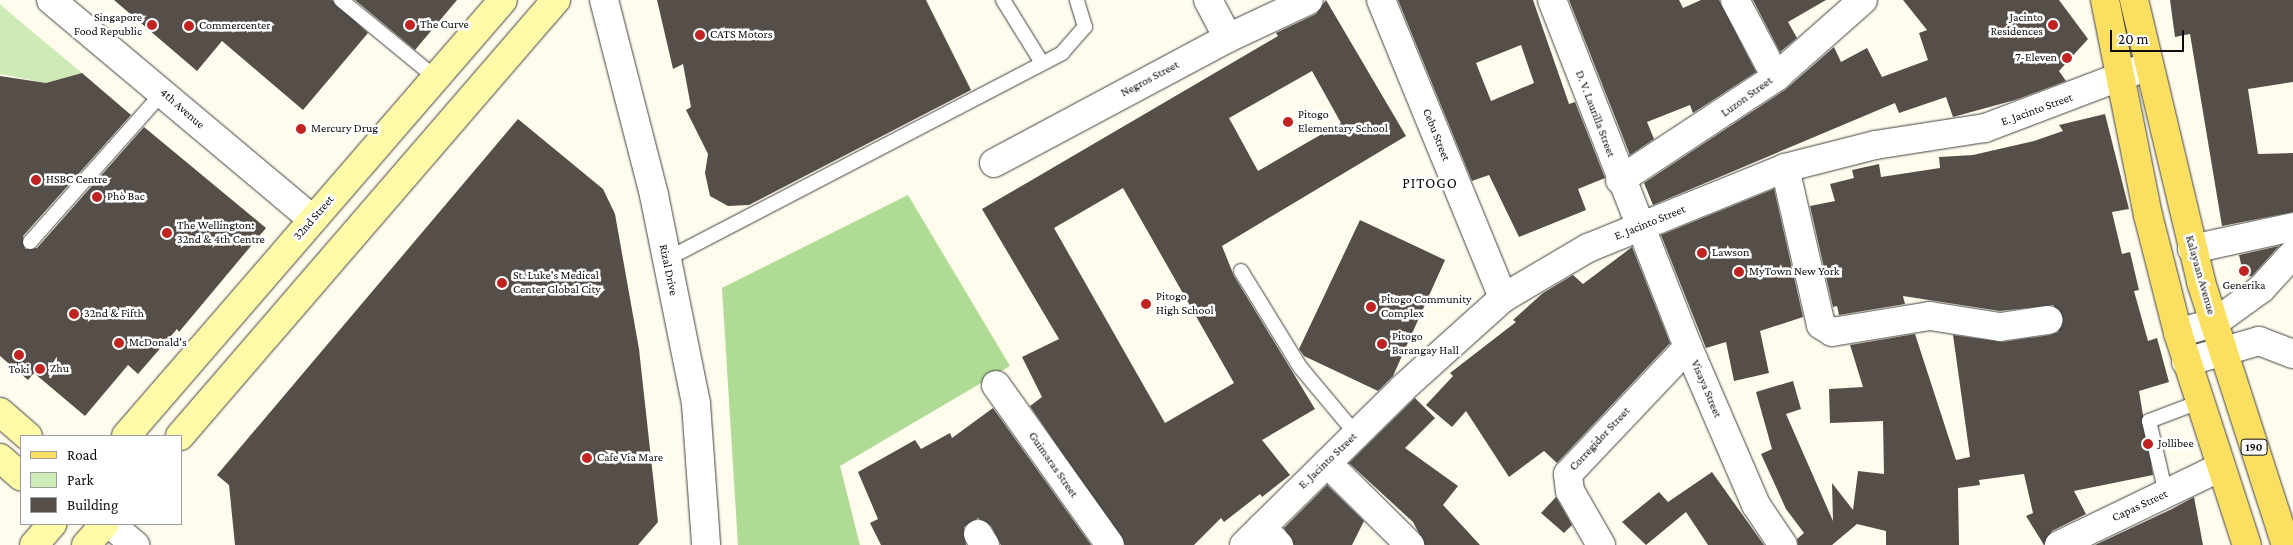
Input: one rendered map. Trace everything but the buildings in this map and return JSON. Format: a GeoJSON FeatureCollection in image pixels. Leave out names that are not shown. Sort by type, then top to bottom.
{"type":"FeatureCollection","features":[{"type":"Feature","properties":{"kind":"main road","name":"32nd Street"},"geometry":{"type":"LineString","coordinates":[[127,435],[503,0]]}},
{"type":"Feature","properties":{"kind":"main road"},"geometry":{"type":"LineString","coordinates":[[181,435],[556,0]]}},
{"type":"Feature","properties":{"kind":"main road"},"geometry":{"type":"LineString","coordinates":[[2105,0],[2119,76],[2178,333],[2247,545]]}},
{"type":"Feature","properties":{"kind":"main road","name":"Kalayaan Avenue"},"geometry":{"type":"LineString","coordinates":[[2134,0],[2192,248],[2222,349],[2286,545]]}},
{"type":"Feature","properties":{"kind":"main road"},"geometry":{"type":"LineString","coordinates":[[0,412],[27,435]]}},
{"type":"Feature","properties":{"kind":"main road"},"geometry":{"type":"LineString","coordinates":[[0,458],[20,475]]}},
{"type":"Feature","properties":{"kind":"main road"},"geometry":{"type":"LineString","coordinates":[[34,545],[51,525]]}},
{"type":"Feature","properties":{"kind":"main road"},"geometry":{"type":"LineString","coordinates":[[86,545],[103,525]]}},
{"type":"Feature","properties":{"kind":"street","name":"4th Avenue"},"geometry":{"type":"LineString","coordinates":[[51,0],[163,92],[313,220]]}},
{"type":"Feature","properties":{"kind":"street","name":"Rizal Drive"},"geometry":{"type":"LineString","coordinates":[[604,0],[665,260],[696,404],[706,545]]}},
{"type":"Feature","properties":{"kind":"street"},"geometry":{"type":"LineString","coordinates":[[1208,0],[1228,38]]}},
{"type":"Feature","properties":{"kind":"street","name":"Negros Street"},"geometry":{"type":"LineString","coordinates":[[994,163],[1228,38],[1309,0]]}},
{"type":"Feature","properties":{"kind":"street","name":"Cebu Street"},"geometry":{"type":"LineString","coordinates":[[1381,0],[1503,298]]}},
{"type":"Feature","properties":{"kind":"street","name":"D. V. Laurilla Street"},"geometry":{"type":"LineString","coordinates":[[1552,0],[1638,228]]}},
{"type":"Feature","properties":{"kind":"street"},"geometry":{"type":"LineString","coordinates":[[1735,0],[1776,77]]}},
{"type":"Feature","properties":{"kind":"street","name":"Luzon Street"},"geometry":{"type":"LineString","coordinates":[[1620,180],[1776,77],[1863,0]]}},
{"type":"Feature","properties":{"kind":"street","name":"E. Jacinto Street"},"geometry":{"type":"LineString","coordinates":[[1261,539],[1327,463],[1356,434],[1503,298],[1588,248],[1785,168],[1874,145],[1985,128],[2063,101],[2119,76],[2148,66]]}},
{"type":"Feature","properties":{"kind":"street"},"geometry":{"type":"LineString","coordinates":[[1785,168],[1821,325],[1832,332],[1930,316],[2000,327],[2048,320]]}},
{"type":"Feature","properties":{"kind":"street"},"geometry":{"type":"LineString","coordinates":[[2192,248],[2293,227]]}},
{"type":"Feature","properties":{"kind":"street","name":"Visaya Street"},"geometry":{"type":"LineString","coordinates":[[1638,228],[1756,505],[1784,545]]}},
{"type":"Feature","properties":{"kind":"street"},"geometry":{"type":"LineString","coordinates":[[2178,333],[2214,323],[2261,289],[2293,254]]}},
{"type":"Feature","properties":{"kind":"street"},"geometry":{"type":"LineString","coordinates":[[2186,362],[2222,349],[2259,341],[2293,354]]}},
{"type":"Feature","properties":{"kind":"street","name":"Corregidor Street"},"geometry":{"type":"LineString","coordinates":[[1601,545],[1570,491],[1568,474],[1688,347]]}},
{"type":"Feature","properties":{"kind":"street","name":"Guimaras Street"},"geometry":{"type":"LineString","coordinates":[[996,385],[1110,545]]}},
{"type":"Feature","properties":{"kind":"street"},"geometry":{"type":"LineString","coordinates":[[1327,463],[1410,545]]}},
{"type":"Feature","properties":{"kind":"street","name":"Capas Street"},"geometry":{"type":"LineString","coordinates":[[2059,545],[2091,538],[2166,494],[2221,467]]}},
{"type":"Feature","properties":{"kind":"street"},"geometry":{"type":"LineString","coordinates":[[111,525],[135,545]]}},
{"type":"Feature","properties":{"kind":"lane"},"geometry":{"type":"LineString","coordinates":[[341,0],[436,78]]}},
{"type":"Feature","properties":{"kind":"lane"},"geometry":{"type":"LineString","coordinates":[[1003,0],[1042,63]]}},
{"type":"Feature","properties":{"kind":"lane"},"geometry":{"type":"LineString","coordinates":[[665,260],[1042,63],[1080,37],[1086,27],[1077,0]]}},
{"type":"Feature","properties":{"kind":"lane"},"geometry":{"type":"LineString","coordinates":[[30,242],[163,92]]}},
{"type":"Feature","properties":{"kind":"lane"},"geometry":{"type":"LineString","coordinates":[[1241,271],[1300,367],[1356,434]]}},
{"type":"Feature","properties":{"kind":"lane"},"geometry":{"type":"LineString","coordinates":[[2166,494],[2149,421],[2199,402]]}},
{"type":"Feature","properties":{"kind":"green space"},"geometry":{"type":"Polygon","coordinates":[[[0,4],[82,73],[46,83],[0,74],[0,4]]]}},
{"type":"Feature","properties":{"kind":"green space"},"geometry":{"type":"Polygon","coordinates":[[[908,195],[1010,366],[840,466],[860,545],[738,545],[722,288],[908,195]]]}},
{"type":"Feature","properties":{"kind":"place","name":"Singapore Food Republic"},"geometry":{"type":"Point","coordinates":[152,25]}},
{"type":"Feature","properties":{"kind":"place","name":"The Curve"},"geometry":{"type":"Point","coordinates":[410,25]}},
{"type":"Feature","properties":{"kind":"place","name":"Jacinto Residences"},"geometry":{"type":"Point","coordinates":[2053,25]}},
{"type":"Feature","properties":{"kind":"place","name":"Commercenter"},"geometry":{"type":"Point","coordinates":[189,26]}},
{"type":"Feature","properties":{"kind":"place","name":"CATS Motors"},"geometry":{"type":"Point","coordinates":[700,35]}},
{"type":"Feature","properties":{"kind":"place","name":"7-Eleven"},"geometry":{"type":"Point","coordinates":[2067,58]}},
{"type":"Feature","properties":{"kind":"place","name":"Pitogo Elementary School"},"geometry":{"type":"Point","coordinates":[1288,122]}},
{"type":"Feature","properties":{"kind":"place","name":"Mercury Drug"},"geometry":{"type":"Point","coordinates":[301,129]}},
{"type":"Feature","properties":{"kind":"place","name":"HSBC Centre"},"geometry":{"type":"Point","coordinates":[36,180]}},
{"type":"Feature","properties":{"kind":"place","name":"Phò Bac"},"geometry":{"type":"Point","coordinates":[97,197]}},
{"type":"Feature","properties":{"kind":"place","name":"The Wellington: 32nd & 4th Centre"},"geometry":{"type":"Point","coordinates":[167,233]}},
{"type":"Feature","properties":{"kind":"place","name":"Lawson"},"geometry":{"type":"Point","coordinates":[1702,253]}},
{"type":"Feature","properties":{"kind":"place","name":"Generika"},"geometry":{"type":"Point","coordinates":[2244,271]}},
{"type":"Feature","properties":{"kind":"place","name":"MyTown New York"},"geometry":{"type":"Point","coordinates":[1739,272]}},
{"type":"Feature","properties":{"kind":"place","name":"St. Luke's Medical Center Global City"},"geometry":{"type":"Point","coordinates":[502,283]}},
{"type":"Feature","properties":{"kind":"place","name":"Pitogo High School"},"geometry":{"type":"Point","coordinates":[1146,304]}},
{"type":"Feature","properties":{"kind":"place","name":"Pitogo Community Complex"},"geometry":{"type":"Point","coordinates":[1371,307]}},
{"type":"Feature","properties":{"kind":"place","name":"32nd & Fifth"},"geometry":{"type":"Point","coordinates":[74,314]}},
{"type":"Feature","properties":{"kind":"place","name":"McDonald's"},"geometry":{"type":"Point","coordinates":[119,343]}},
{"type":"Feature","properties":{"kind":"place","name":"Pitogo Barangay Hall"},"geometry":{"type":"Point","coordinates":[1382,344]}},
{"type":"Feature","properties":{"kind":"place","name":"Toki"},"geometry":{"type":"Point","coordinates":[19,355]}},
{"type":"Feature","properties":{"kind":"place","name":"Zhu"},"geometry":{"type":"Point","coordinates":[40,369]}},
{"type":"Feature","properties":{"kind":"place","name":"Jollibee"},"geometry":{"type":"Point","coordinates":[2148,444]}},
{"type":"Feature","properties":{"kind":"place","name":"Cafe Via Mare"},"geometry":{"type":"Point","coordinates":[587,458]}},
{"type":"Feature","properties":{"kind":"district","name":"PITOGO"},"geometry":{"type":"Point","coordinates":[1430,184]}}]}
